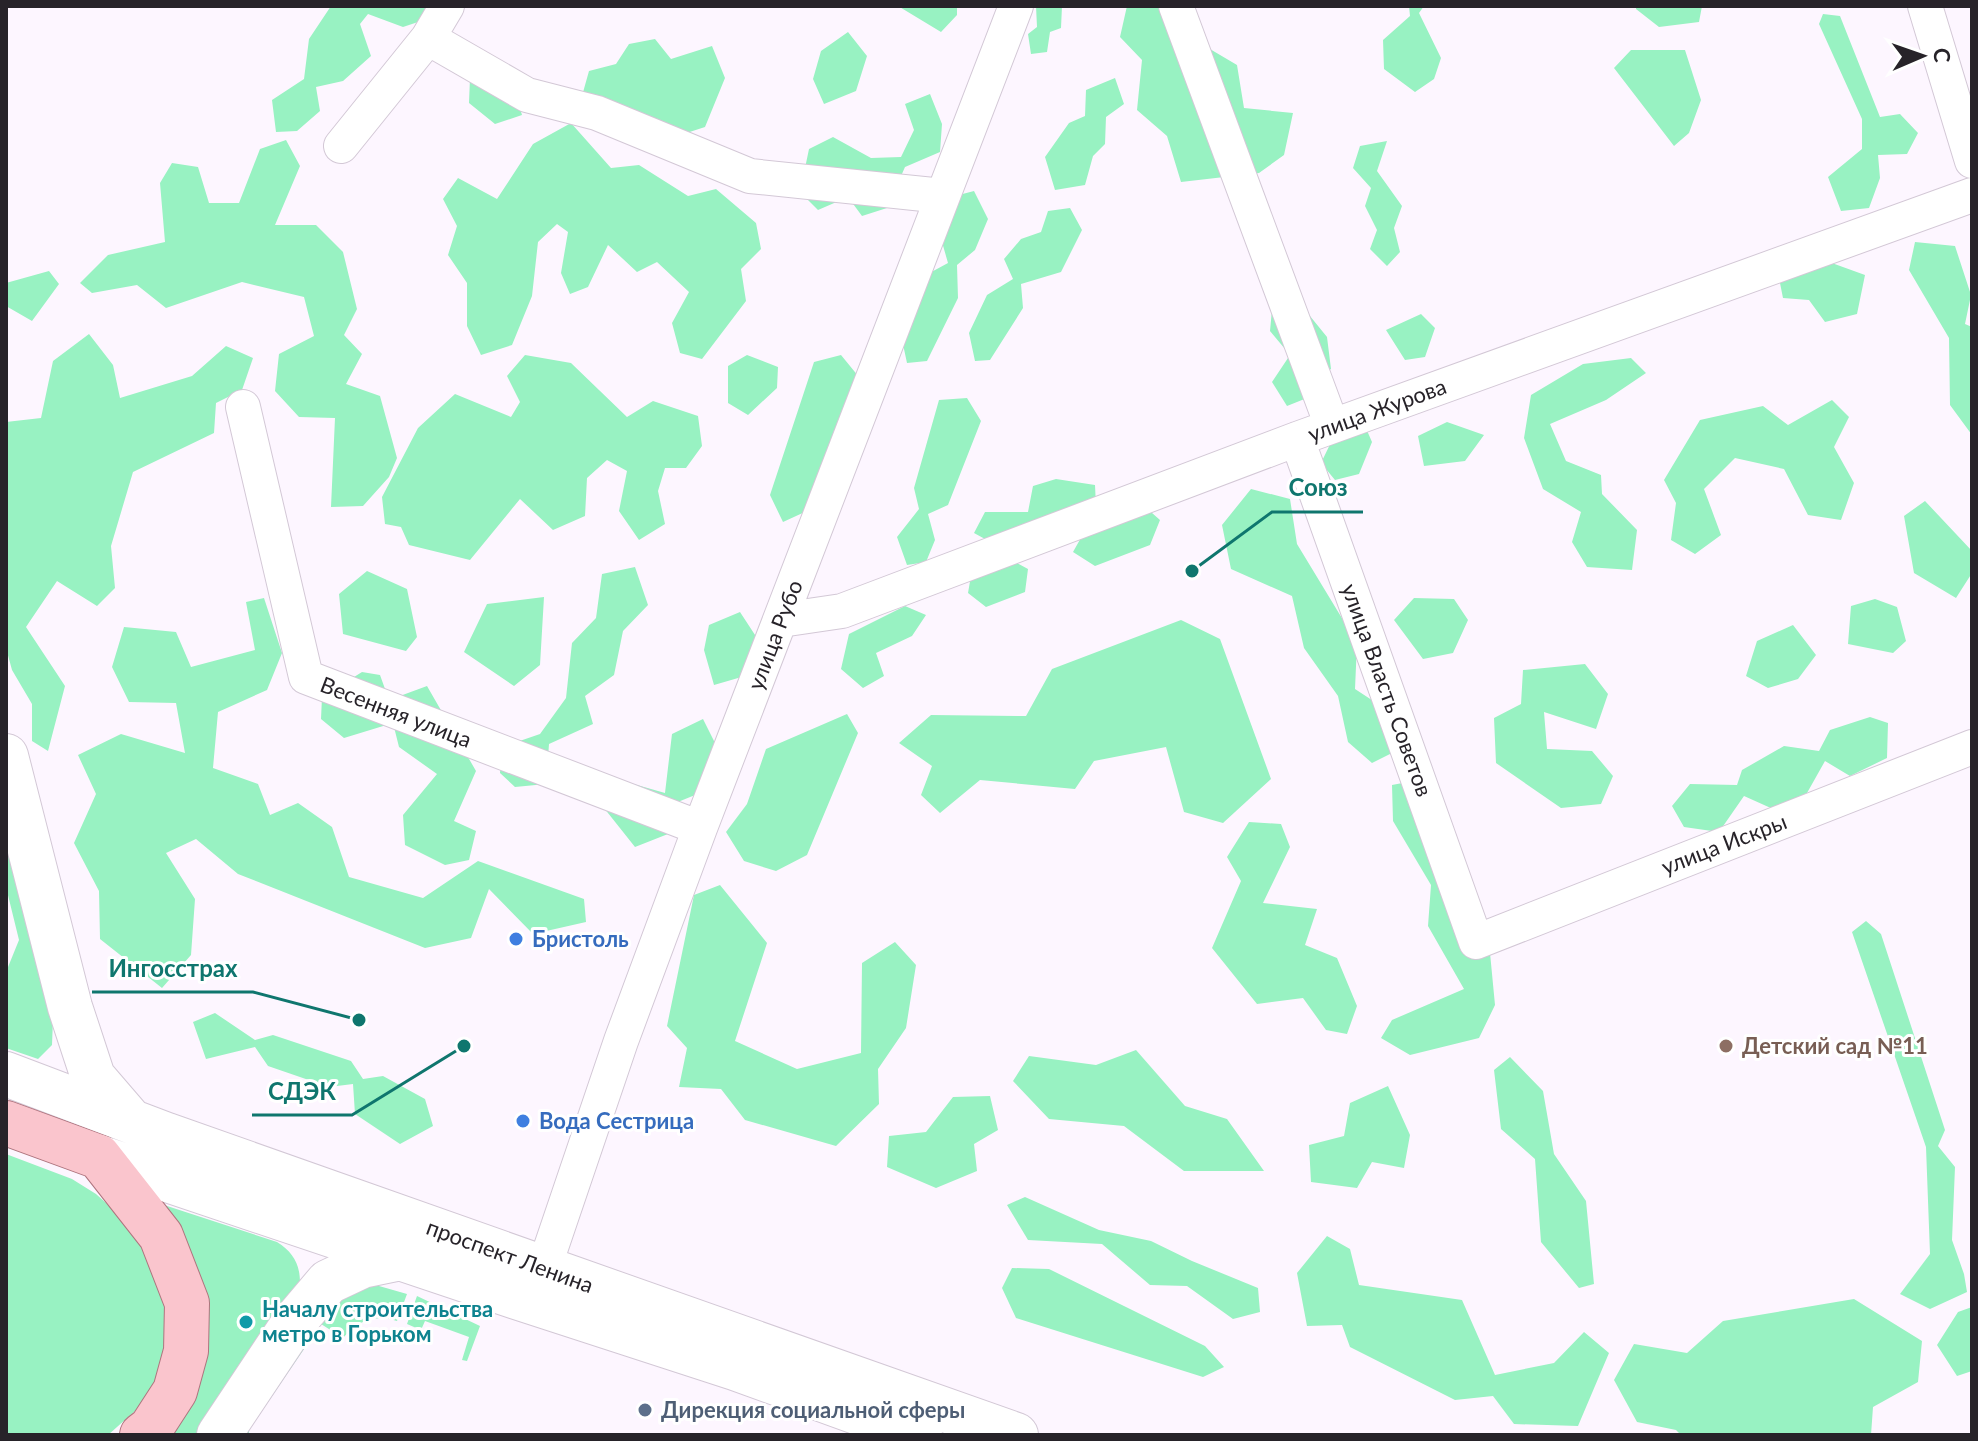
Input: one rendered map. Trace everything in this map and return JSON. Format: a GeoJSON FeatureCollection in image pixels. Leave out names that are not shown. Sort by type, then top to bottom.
{"type":"FeatureCollection","features":[{"type":"Feature","properties":{"kind":"main road"},"geometry":{"type":"LineString","coordinates":[[6,756],[70,1007],[88,1063],[93,1077],[131,1122]]}},
{"type":"Feature","properties":{"kind":"main road","name":"проспект Ленина"},"geometry":{"type":"LineString","coordinates":[[6,1074],[131,1122],[1016,1435]]}},
{"type":"Feature","properties":{"kind":"main road","name":"проспект Ленина"},"geometry":{"type":"LineString","coordinates":[[6,1123],[99,1157],[735,1368],[920,1435]]}},
{"type":"Feature","properties":{"kind":"main road"},"geometry":{"type":"LineString","coordinates":[[99,1157],[161,1236],[187,1303],[186,1351],[175,1391],[151,1428],[142,1435]]}},
{"type":"Feature","properties":{"kind":"main road"},"geometry":{"type":"LineString","coordinates":[[219,1435],[295,1321],[328,1282],[362,1266],[401,1258]]}},
{"type":"Feature","properties":{"kind":"street"},"geometry":{"type":"LineString","coordinates":[[341,146],[428,38],[447,6]]}},
{"type":"Feature","properties":{"kind":"street","name":"улица Рубо"},"geometry":{"type":"LineString","coordinates":[[544,1268],[621,1041],[700,828],[1016,6]]}},
{"type":"Feature","properties":{"kind":"street"},"geometry":{"type":"LineString","coordinates":[[1176,6],[1332,426]]}},
{"type":"Feature","properties":{"kind":"street"},"geometry":{"type":"LineString","coordinates":[[1925,6],[1972,161]]}},
{"type":"Feature","properties":{"kind":"street"},"geometry":{"type":"LineString","coordinates":[[428,38],[527,95],[597,113],[750,176],[943,196]]}},
{"type":"Feature","properties":{"kind":"street","name":"улица Журова"},"geometry":{"type":"LineString","coordinates":[[781,620],[842,611],[1332,426],[1972,195]]}},
{"type":"Feature","properties":{"kind":"street","name":"Весенняя улица"},"geometry":{"type":"LineString","coordinates":[[243,407],[306,677],[700,828]]}},
{"type":"Feature","properties":{"kind":"street","name":"улица Власть Советов"},"geometry":{"type":"LineString","coordinates":[[1297,439],[1476,942]]}},
{"type":"Feature","properties":{"kind":"street","name":"улица Искры"},"geometry":{"type":"LineString","coordinates":[[1476,942],[1972,747]]}},
{"type":"Feature","properties":{"kind":"green space"},"geometry":{"type":"Polygon","coordinates":[[[331,6],[450,6],[448,12],[403,27],[368,14],[360,24],[371,56],[343,81],[316,87],[320,111],[297,131],[276,132],[272,100],[304,79],[309,39],[331,6]]]}},
{"type":"Feature","properties":{"kind":"green space"},"geometry":{"type":"Polygon","coordinates":[[[898,6],[957,6],[957,15],[941,32],[898,6]]]}},
{"type":"Feature","properties":{"kind":"green space"},"geometry":{"type":"Polygon","coordinates":[[[1036,6],[1062,6],[1061,28],[1050,32],[1047,52],[1031,54],[1028,34],[1037,27],[1036,6]]]}},
{"type":"Feature","properties":{"kind":"green space"},"geometry":{"type":"Polygon","coordinates":[[[1127,6],[1182,6],[1193,39],[1237,65],[1244,108],[1293,113],[1284,155],[1259,173],[1181,182],[1167,136],[1137,110],[1142,60],[1120,37],[1127,6]]]}},
{"type":"Feature","properties":{"kind":"green space"},"geometry":{"type":"Polygon","coordinates":[[[1409,6],[1424,6],[1419,13],[1441,58],[1434,79],[1415,92],[1384,69],[1383,40],[1410,16],[1409,6]]]}},
{"type":"Feature","properties":{"kind":"green space"},"geometry":{"type":"Polygon","coordinates":[[[1636,6],[1702,6],[1699,22],[1659,27],[1636,6]]]}},
{"type":"Feature","properties":{"kind":"green space"},"geometry":{"type":"Polygon","coordinates":[[[1823,14],[1840,16],[1880,117],[1900,114],[1918,133],[1907,154],[1878,155],[1880,178],[1869,208],[1841,211],[1828,177],[1862,149],[1862,119],[1819,24],[1823,14]]]}},
{"type":"Feature","properties":{"kind":"green space"},"geometry":{"type":"Polygon","coordinates":[[[848,32],[867,56],[856,91],[824,104],[813,79],[821,51],[848,32]]]}},
{"type":"Feature","properties":{"kind":"green space"},"geometry":{"type":"Polygon","coordinates":[[[655,39],[671,59],[712,46],[725,78],[705,127],[671,138],[580,103],[589,71],[616,64],[629,44],[655,39]]]}},
{"type":"Feature","properties":{"kind":"green space"},"geometry":{"type":"Polygon","coordinates":[[[1631,50],[1685,50],[1701,100],[1689,133],[1674,146],[1614,68],[1631,50]]]}},
{"type":"Feature","properties":{"kind":"green space"},"geometry":{"type":"Polygon","coordinates":[[[470,78],[516,95],[522,115],[495,124],[469,103],[470,78]]]}},
{"type":"Feature","properties":{"kind":"green space"},"geometry":{"type":"Polygon","coordinates":[[[1115,78],[1124,104],[1106,117],[1105,144],[1093,156],[1085,185],[1055,190],[1045,157],[1069,123],[1085,116],[1086,90],[1115,78]]]}},
{"type":"Feature","properties":{"kind":"green space"},"geometry":{"type":"Polygon","coordinates":[[[930,94],[942,124],[940,152],[905,167],[887,208],[862,216],[848,197],[818,210],[800,192],[809,149],[833,137],[871,158],[901,157],[914,130],[905,104],[930,94]]]}},
{"type":"Feature","properties":{"kind":"green space"},"geometry":{"type":"Polygon","coordinates":[[[571,123],[611,168],[639,165],[688,196],[716,189],[756,223],[761,249],[741,269],[746,301],[702,359],[680,353],[672,323],[689,292],[657,262],[637,272],[608,245],[588,287],[570,294],[561,273],[568,232],[557,224],[538,242],[532,296],[512,345],[481,355],[467,326],[467,283],[448,255],[457,226],[443,199],[458,178],[497,199],[533,144],[571,123]]]}},
{"type":"Feature","properties":{"kind":"green space"},"geometry":{"type":"Polygon","coordinates":[[[286,140],[300,166],[275,225],[316,225],[343,252],[357,309],[344,335],[362,354],[346,384],[380,396],[397,458],[389,477],[363,506],[331,507],[335,418],[299,417],[275,391],[279,354],[314,336],[304,297],[242,282],[166,308],[137,285],[92,293],[80,283],[108,255],[165,242],[160,183],[172,163],[198,167],[209,203],[239,203],[260,149],[286,140]]]}},
{"type":"Feature","properties":{"kind":"green space"},"geometry":{"type":"Polygon","coordinates":[[[1387,141],[1377,171],[1402,206],[1394,228],[1400,252],[1387,266],[1370,249],[1377,230],[1365,206],[1371,188],[1353,168],[1360,146],[1387,141]]]}},
{"type":"Feature","properties":{"kind":"green space"},"geometry":{"type":"Polygon","coordinates":[[[974,191],[988,219],[975,250],[957,265],[958,298],[927,361],[907,363],[901,335],[924,276],[948,263],[938,228],[951,197],[974,191]]]}},
{"type":"Feature","properties":{"kind":"green space"},"geometry":{"type":"Polygon","coordinates":[[[1070,208],[1082,230],[1061,272],[1021,284],[1023,308],[990,360],[975,361],[969,333],[987,295],[1013,279],[1004,259],[1021,239],[1041,232],[1048,211],[1070,208]]]}},
{"type":"Feature","properties":{"kind":"green space"},"geometry":{"type":"Polygon","coordinates":[[[1915,242],[1955,246],[1971,295],[1965,324],[1972,327],[1972,435],[1950,405],[1949,338],[1909,270],[1915,242]]]}},
{"type":"Feature","properties":{"kind":"green space"},"geometry":{"type":"Polygon","coordinates":[[[1818,258],[1865,275],[1857,314],[1825,322],[1809,300],[1783,298],[1778,273],[1818,258]]]}},
{"type":"Feature","properties":{"kind":"green space"},"geometry":{"type":"Polygon","coordinates":[[[49,271],[59,284],[32,321],[6,306],[6,283],[49,271]]]}},
{"type":"Feature","properties":{"kind":"green space"},"geometry":{"type":"Polygon","coordinates":[[[1273,299],[1297,300],[1327,337],[1331,369],[1310,380],[1307,398],[1287,406],[1272,382],[1290,355],[1270,331],[1273,299]]]}},
{"type":"Feature","properties":{"kind":"green space"},"geometry":{"type":"Polygon","coordinates":[[[1421,314],[1435,328],[1425,357],[1405,360],[1386,330],[1421,314]]]}},
{"type":"Feature","properties":{"kind":"green space"},"geometry":{"type":"Polygon","coordinates":[[[89,334],[113,365],[120,398],[192,376],[226,346],[253,358],[242,390],[216,403],[214,433],[133,472],[111,546],[115,588],[97,606],[57,581],[26,627],[65,686],[48,751],[32,741],[32,704],[12,670],[6,648],[6,422],[41,418],[53,361],[89,334]]]}},
{"type":"Feature","properties":{"kind":"green space"},"geometry":{"type":"Polygon","coordinates":[[[525,355],[571,363],[627,417],[653,401],[698,416],[702,446],[686,468],[665,468],[658,491],[665,524],[639,540],[619,511],[627,471],[607,460],[587,478],[585,516],[553,530],[520,499],[470,560],[409,545],[401,527],[385,524],[382,497],[418,428],[455,394],[511,417],[520,402],[507,376],[525,355]]]}},
{"type":"Feature","properties":{"kind":"green space"},"geometry":{"type":"Polygon","coordinates":[[[747,355],[778,367],[777,388],[748,415],[728,403],[728,366],[747,355]]]}},
{"type":"Feature","properties":{"kind":"green space"},"geometry":{"type":"Polygon","coordinates":[[[841,355],[859,377],[807,511],[783,522],[770,495],[814,362],[841,355]]]}},
{"type":"Feature","properties":{"kind":"green space"},"geometry":{"type":"Polygon","coordinates":[[[1631,358],[1646,373],[1606,400],[1550,424],[1566,461],[1601,475],[1602,494],[1637,530],[1632,570],[1587,567],[1572,542],[1581,512],[1543,489],[1524,438],[1531,395],[1583,364],[1631,358]]]}},
{"type":"Feature","properties":{"kind":"green space"},"geometry":{"type":"Polygon","coordinates":[[[967,398],[981,421],[948,505],[928,514],[935,540],[926,562],[907,565],[897,537],[919,509],[914,488],[939,400],[967,398]]]}},
{"type":"Feature","properties":{"kind":"green space"},"geometry":{"type":"Polygon","coordinates":[[[1832,400],[1849,417],[1834,447],[1854,483],[1841,520],[1808,515],[1784,469],[1735,458],[1704,489],[1721,535],[1695,554],[1671,540],[1676,503],[1664,480],[1700,420],[1763,406],[1788,425],[1832,400]]]}},
{"type":"Feature","properties":{"kind":"green space"},"geometry":{"type":"Polygon","coordinates":[[[1447,422],[1484,435],[1465,461],[1424,466],[1418,436],[1447,422]]]}},
{"type":"Feature","properties":{"kind":"green space"},"geometry":{"type":"Polygon","coordinates":[[[1365,426],[1372,442],[1359,474],[1335,480],[1321,463],[1336,432],[1365,426]]]}},
{"type":"Feature","properties":{"kind":"green space"},"geometry":{"type":"Polygon","coordinates":[[[1056,479],[1095,485],[1096,506],[996,545],[974,533],[985,512],[1028,512],[1033,486],[1056,479]]]}},
{"type":"Feature","properties":{"kind":"green space"},"geometry":{"type":"Polygon","coordinates":[[[1251,489],[1290,499],[1297,544],[1357,643],[1355,689],[1384,708],[1396,751],[1372,763],[1348,742],[1338,696],[1304,648],[1292,596],[1231,569],[1222,525],[1251,489]]]}},
{"type":"Feature","properties":{"kind":"green space"},"geometry":{"type":"Polygon","coordinates":[[[1925,501],[1972,551],[1972,573],[1956,598],[1914,573],[1904,516],[1925,501]]]}},
{"type":"Feature","properties":{"kind":"green space"},"geometry":{"type":"Polygon","coordinates":[[[1143,505],[1160,520],[1150,545],[1095,566],[1073,552],[1087,527],[1143,505]]]}},
{"type":"Feature","properties":{"kind":"green space"},"geometry":{"type":"Polygon","coordinates":[[[1006,557],[1028,569],[1025,592],[986,607],[968,593],[972,570],[1006,557]]]}},
{"type":"Feature","properties":{"kind":"green space"},"geometry":{"type":"Polygon","coordinates":[[[635,567],[648,605],[623,631],[614,675],[585,696],[593,724],[549,744],[546,784],[515,787],[500,773],[502,747],[540,734],[566,698],[572,643],[596,618],[602,574],[635,567]]]}},
{"type":"Feature","properties":{"kind":"green space"},"geometry":{"type":"Polygon","coordinates":[[[367,571],[407,589],[417,637],[406,651],[343,634],[339,594],[367,571]]]}},
{"type":"Feature","properties":{"kind":"green space"},"geometry":{"type":"Polygon","coordinates":[[[544,597],[540,665],[514,686],[464,652],[487,604],[544,597]]]}},
{"type":"Feature","properties":{"kind":"green space"},"geometry":{"type":"Polygon","coordinates":[[[264,598],[282,653],[267,690],[218,712],[213,768],[258,784],[270,815],[298,803],[332,827],[349,877],[423,898],[478,861],[584,899],[586,922],[533,934],[489,889],[471,938],[425,948],[238,874],[196,839],[166,853],[195,899],[191,955],[162,988],[100,939],[99,891],[74,843],[96,794],[78,755],[121,734],[185,753],[176,703],[129,702],[112,667],[124,627],[176,632],[191,667],[255,650],[246,602],[264,598]]]}},
{"type":"Feature","properties":{"kind":"green space"},"geometry":{"type":"Polygon","coordinates":[[[1414,598],[1454,599],[1468,620],[1453,653],[1423,659],[1394,620],[1414,598]]]}},
{"type":"Feature","properties":{"kind":"green space"},"geometry":{"type":"Polygon","coordinates":[[[1875,599],[1897,607],[1906,641],[1893,653],[1848,644],[1851,606],[1875,599]]]}},
{"type":"Feature","properties":{"kind":"green space"},"geometry":{"type":"Polygon","coordinates":[[[905,606],[926,615],[912,636],[876,653],[884,676],[863,688],[841,669],[849,634],[905,606]]]}},
{"type":"Feature","properties":{"kind":"green space"},"geometry":{"type":"Polygon","coordinates":[[[740,612],[757,638],[745,676],[714,685],[704,650],[709,625],[740,612]]]}},
{"type":"Feature","properties":{"kind":"green space"},"geometry":{"type":"Polygon","coordinates":[[[1181,620],[1220,639],[1271,779],[1223,823],[1184,812],[1166,747],[1094,761],[1075,789],[980,780],[940,813],[921,795],[932,766],[899,743],[931,715],[1026,716],[1052,669],[1181,620]]]}},
{"type":"Feature","properties":{"kind":"green space"},"geometry":{"type":"Polygon","coordinates":[[[1793,625],[1816,655],[1798,679],[1768,688],[1746,676],[1757,641],[1793,625]]]}},
{"type":"Feature","properties":{"kind":"green space"},"geometry":{"type":"Polygon","coordinates":[[[1585,664],[1608,694],[1596,729],[1544,712],[1547,749],[1592,751],[1613,776],[1601,804],[1561,808],[1496,763],[1494,718],[1521,704],[1523,670],[1585,664]]]}},
{"type":"Feature","properties":{"kind":"green space"},"geometry":{"type":"Polygon","coordinates":[[[362,672],[380,675],[389,700],[427,686],[476,771],[454,821],[476,831],[469,860],[445,865],[405,845],[403,815],[437,774],[399,747],[393,723],[344,738],[321,719],[322,697],[362,672]]]}},
{"type":"Feature","properties":{"kind":"green space"},"geometry":{"type":"Polygon","coordinates":[[[847,714],[858,733],[807,855],[776,871],[744,861],[726,832],[747,804],[766,749],[847,714]]]}},
{"type":"Feature","properties":{"kind":"green space"},"geometry":{"type":"Polygon","coordinates":[[[1870,717],[1888,723],[1887,758],[1850,776],[1825,761],[1807,793],[1773,809],[1744,796],[1719,832],[1684,827],[1672,806],[1690,784],[1737,785],[1742,770],[1784,746],[1819,751],[1830,730],[1870,717]]]}},
{"type":"Feature","properties":{"kind":"green space"},"geometry":{"type":"Polygon","coordinates":[[[703,719],[715,743],[700,793],[668,806],[668,834],[635,847],[604,808],[623,781],[665,793],[672,734],[703,719]]]}},
{"type":"Feature","properties":{"kind":"green space"},"geometry":{"type":"Polygon","coordinates":[[[1413,781],[1488,932],[1495,1005],[1479,1038],[1410,1055],[1381,1038],[1392,1020],[1464,989],[1428,926],[1431,885],[1393,821],[1392,785],[1413,781]]]}},
{"type":"Feature","properties":{"kind":"green space"},"geometry":{"type":"Polygon","coordinates":[[[1249,822],[1281,824],[1290,847],[1263,903],[1317,909],[1305,945],[1337,958],[1357,1006],[1347,1034],[1326,1030],[1303,998],[1257,1004],[1212,948],[1241,881],[1227,857],[1249,822]]]}},
{"type":"Feature","properties":{"kind":"green space"},"geometry":{"type":"Polygon","coordinates":[[[6,832],[53,1019],[52,1045],[38,1059],[6,1048],[6,972],[19,940],[6,887],[6,832]]]}},
{"type":"Feature","properties":{"kind":"green space"},"geometry":{"type":"Polygon","coordinates":[[[720,885],[767,943],[735,1041],[797,1069],[861,1053],[862,963],[895,942],[916,965],[906,1028],[878,1069],[879,1104],[836,1146],[745,1120],[721,1089],[679,1087],[687,1048],[667,1026],[694,895],[720,885]]]}},
{"type":"Feature","properties":{"kind":"green space"},"geometry":{"type":"Polygon","coordinates":[[[1866,921],[1881,934],[1945,1130],[1938,1146],[1955,1167],[1952,1240],[1967,1292],[1930,1309],[1900,1294],[1930,1254],[1926,1147],[1852,932],[1866,921]]]}},
{"type":"Feature","properties":{"kind":"green space"},"geometry":{"type":"Polygon","coordinates":[[[215,1013],[255,1040],[273,1035],[351,1061],[363,1079],[383,1076],[425,1099],[433,1126],[400,1144],[355,1114],[353,1084],[329,1087],[268,1066],[255,1047],[206,1059],[193,1022],[215,1013]]]}},
{"type":"Feature","properties":{"kind":"green space"},"geometry":{"type":"Polygon","coordinates":[[[1136,1050],[1185,1106],[1227,1119],[1264,1171],[1184,1171],[1124,1126],[1049,1119],[1013,1081],[1029,1056],[1096,1065],[1136,1050]]]}},
{"type":"Feature","properties":{"kind":"green space"},"geometry":{"type":"Polygon","coordinates":[[[1510,1057],[1543,1091],[1554,1154],[1586,1201],[1594,1284],[1579,1288],[1541,1242],[1535,1159],[1501,1129],[1494,1070],[1510,1057]]]}},
{"type":"Feature","properties":{"kind":"green space"},"geometry":{"type":"Polygon","coordinates":[[[1388,1086],[1410,1135],[1404,1168],[1372,1162],[1357,1188],[1311,1182],[1309,1145],[1344,1136],[1350,1103],[1388,1086]]]}},
{"type":"Feature","properties":{"kind":"green space"},"geometry":{"type":"Polygon","coordinates":[[[990,1096],[998,1130],[974,1144],[977,1171],[936,1188],[887,1167],[889,1136],[926,1132],[953,1097],[990,1096]]]}},
{"type":"Feature","properties":{"kind":"green space"},"geometry":{"type":"Polygon","coordinates":[[[6,1154],[72,1179],[96,1194],[123,1218],[147,1245],[169,1304],[167,1346],[156,1384],[135,1411],[108,1435],[6,1435],[6,1154]]]}},
{"type":"Feature","properties":{"kind":"green space"},"geometry":{"type":"Polygon","coordinates":[[[1025,1197],[1099,1230],[1151,1241],[1258,1288],[1260,1312],[1233,1319],[1187,1286],[1150,1285],[1102,1244],[1028,1240],[1007,1205],[1025,1197]]]}},
{"type":"Feature","properties":{"kind":"green space"},"geometry":{"type":"Polygon","coordinates":[[[161,1204],[277,1242],[291,1254],[299,1270],[300,1283],[201,1435],[159,1435],[185,1395],[161,1204]]]}},
{"type":"Feature","properties":{"kind":"green space"},"geometry":{"type":"Polygon","coordinates":[[[1327,1236],[1350,1249],[1359,1285],[1462,1300],[1495,1375],[1554,1363],[1584,1332],[1609,1353],[1578,1426],[1514,1424],[1493,1396],[1455,1400],[1350,1347],[1342,1325],[1307,1326],[1297,1273],[1327,1236]]]}},
{"type":"Feature","properties":{"kind":"green space"},"geometry":{"type":"Polygon","coordinates":[[[1012,1268],[1049,1269],[1205,1346],[1224,1367],[1203,1377],[1016,1318],[1002,1288],[1012,1268]]]}},
{"type":"Feature","properties":{"kind":"green space"},"geometry":{"type":"Polygon","coordinates":[[[372,1284],[407,1294],[397,1321],[381,1318],[367,1320],[343,1338],[321,1324],[249,1430],[249,1435],[240,1435],[312,1320],[349,1293],[372,1284]]]}},
{"type":"Feature","properties":{"kind":"green space"},"geometry":{"type":"Polygon","coordinates":[[[417,1296],[480,1326],[467,1361],[462,1360],[469,1337],[425,1321],[421,1330],[407,1324],[417,1296]]]}},
{"type":"Feature","properties":{"kind":"green space"},"geometry":{"type":"Polygon","coordinates":[[[1854,1299],[1922,1341],[1918,1382],[1873,1407],[1871,1435],[1681,1435],[1676,1430],[1637,1422],[1614,1380],[1634,1344],[1687,1353],[1723,1321],[1854,1299]]]}},
{"type":"Feature","properties":{"kind":"green space"},"geometry":{"type":"Polygon","coordinates":[[[1972,1307],[1972,1371],[1957,1376],[1937,1345],[1958,1312],[1972,1307]]]}},
{"type":"Feature","properties":{"kind":"place","name":"Союз"},"geometry":{"type":"Point","coordinates":[1192,571]}},
{"type":"Feature","properties":{"kind":"place","name":"Бристоль"},"geometry":{"type":"Point","coordinates":[516,939]}},
{"type":"Feature","properties":{"kind":"place","name":"Ингосстрах"},"geometry":{"type":"Point","coordinates":[359,1020]}},
{"type":"Feature","properties":{"kind":"place","name":"СДЭК"},"geometry":{"type":"Point","coordinates":[464,1046]}},
{"type":"Feature","properties":{"kind":"place","name":"Детский сад №11"},"geometry":{"type":"Point","coordinates":[1726,1046]}},
{"type":"Feature","properties":{"kind":"place","name":"Вода Сестрица"},"geometry":{"type":"Point","coordinates":[523,1121]}},
{"type":"Feature","properties":{"kind":"place","name":"Началу строительства метро в Горьком"},"geometry":{"type":"Point","coordinates":[246,1322]}},
{"type":"Feature","properties":{"kind":"place","name":"Дирекция социальной сферы"},"geometry":{"type":"Point","coordinates":[645,1410]}}]}
